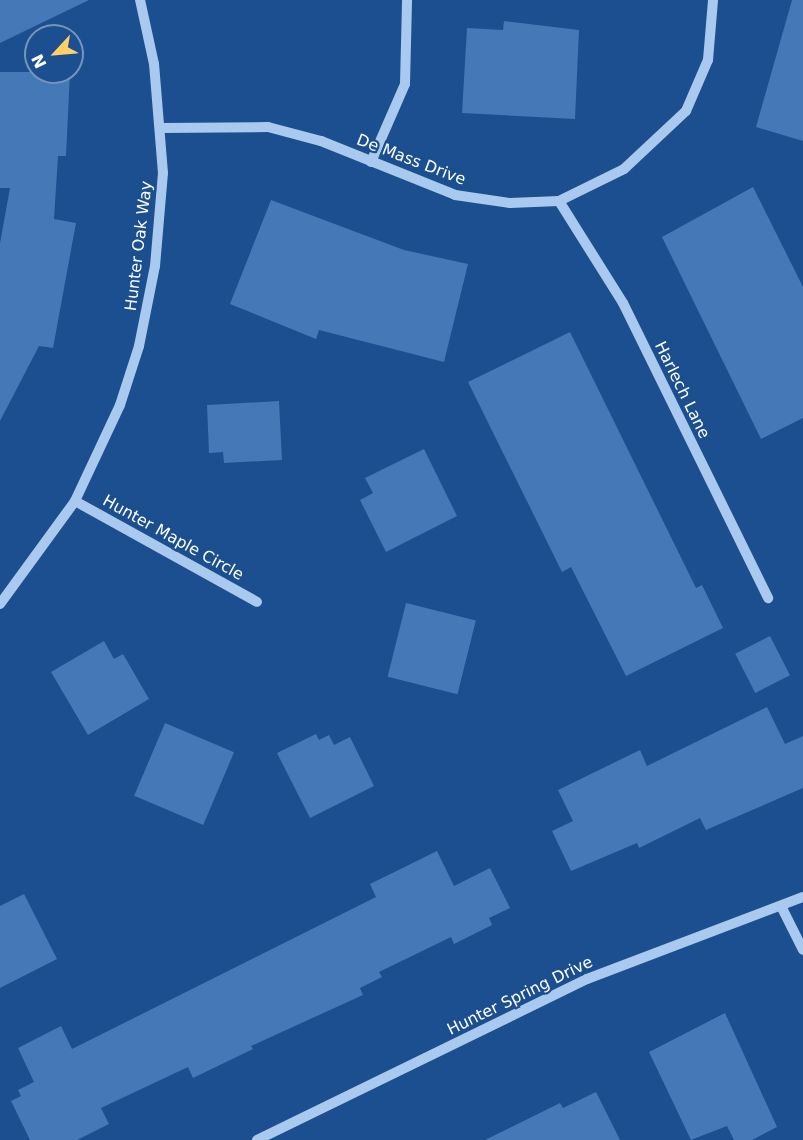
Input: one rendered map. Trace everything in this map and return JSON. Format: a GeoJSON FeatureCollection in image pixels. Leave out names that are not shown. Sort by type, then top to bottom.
{"type":"FeatureCollection","features":[{"type":"Feature","properties":{"kind":"street","name":"Hunter Oak Way"},"geometry":{"type":"LineString","coordinates":[[0,604],[75,501],[120,405],[141,336],[160,215],[161,128],[140,0]]}},
{"type":"Feature","properties":{"kind":"street"},"geometry":{"type":"LineString","coordinates":[[371,162],[405,84],[407,0]]}},
{"type":"Feature","properties":{"kind":"street","name":"De Mass Drive"},"geometry":{"type":"LineString","coordinates":[[161,128],[268,128],[321,141],[371,162],[481,201],[559,201],[624,169],[686,111],[708,60],[713,0]]}},
{"type":"Feature","properties":{"kind":"street","name":"Harlech Lane"},"geometry":{"type":"LineString","coordinates":[[559,201],[618,294],[768,598]]}},
{"type":"Feature","properties":{"kind":"street","name":"Hunter Maple Circle"},"geometry":{"type":"LineString","coordinates":[[75,501],[257,602]]}},
{"type":"Feature","properties":{"kind":"street","name":"Hunter Spring Drive"},"geometry":{"type":"LineString","coordinates":[[257,1140],[587,979],[803,897]]}},
{"type":"Feature","properties":{"kind":"street"},"geometry":{"type":"LineString","coordinates":[[780,906],[803,950]]}},
{"type":"Feature","properties":{"kind":"building"},"geometry":{"type":"Polygon","coordinates":[[[0,0],[89,0],[39,24],[24,24],[24,31],[0,43],[0,0]]]}},
{"type":"Feature","properties":{"kind":"building"},"geometry":{"type":"Polygon","coordinates":[[[792,0],[803,0],[803,141],[756,127],[792,0]]]}},
{"type":"Feature","properties":{"kind":"building"},"geometry":{"type":"Polygon","coordinates":[[[504,21],[579,30],[575,119],[462,113],[467,28],[503,30],[504,21]]]}},
{"type":"Feature","properties":{"kind":"building"},"geometry":{"type":"Polygon","coordinates":[[[0,72],[24,72],[24,84],[69,84],[66,156],[58,156],[54,219],[76,223],[53,348],[39,346],[0,421],[0,243],[10,188],[0,188],[0,72]]]}},
{"type":"Feature","properties":{"kind":"building"},"geometry":{"type":"Polygon","coordinates":[[[753,187],[803,287],[803,418],[761,439],[662,237],[753,187]]]}},
{"type":"Feature","properties":{"kind":"building"},"geometry":{"type":"Polygon","coordinates":[[[271,200],[404,250],[468,264],[444,362],[319,330],[316,339],[230,304],[271,200]]]}},
{"type":"Feature","properties":{"kind":"building"},"geometry":{"type":"Polygon","coordinates":[[[570,332],[696,588],[702,585],[723,628],[626,676],[571,567],[562,572],[468,382],[570,332]]]}},
{"type":"Feature","properties":{"kind":"building"},"geometry":{"type":"Polygon","coordinates":[[[279,401],[282,460],[224,463],[223,452],[209,453],[207,405],[279,401]]]}},
{"type":"Feature","properties":{"kind":"building"},"geometry":{"type":"Polygon","coordinates":[[[424,449],[457,516],[386,552],[360,500],[373,493],[365,478],[424,449]]]}},
{"type":"Feature","properties":{"kind":"building"},"geometry":{"type":"Polygon","coordinates":[[[406,603],[476,620],[457,694],[388,677],[406,603]]]}},
{"type":"Feature","properties":{"kind":"building"},"geometry":{"type":"Polygon","coordinates":[[[770,636],[790,675],[755,693],[735,654],[770,636]]]}},
{"type":"Feature","properties":{"kind":"building"},"geometry":{"type":"Polygon","coordinates":[[[104,641],[114,659],[123,654],[149,699],[88,735],[51,672],[104,641]]]}},
{"type":"Feature","properties":{"kind":"building"},"geometry":{"type":"Polygon","coordinates":[[[767,707],[785,744],[803,736],[803,788],[706,830],[700,818],[639,848],[637,843],[571,871],[552,831],[573,821],[558,790],[640,750],[647,766],[767,707]]]}},
{"type":"Feature","properties":{"kind":"building"},"geometry":{"type":"Polygon","coordinates":[[[165,723],[234,752],[203,825],[134,796],[165,723]]]}},
{"type":"Feature","properties":{"kind":"building"},"geometry":{"type":"Polygon","coordinates":[[[316,734],[319,740],[329,735],[334,745],[350,737],[374,786],[310,818],[277,753],[316,734]]]}},
{"type":"Feature","properties":{"kind":"building"},"geometry":{"type":"Polygon","coordinates":[[[437,851],[454,886],[490,868],[510,908],[489,918],[492,925],[454,944],[451,937],[379,972],[382,977],[360,988],[363,995],[251,1046],[253,1049],[193,1078],[188,1067],[101,1108],[109,1124],[77,1140],[30,1140],[11,1101],[21,1096],[18,1090],[34,1082],[18,1048],[61,1026],[72,1049],[376,897],[370,884],[437,851]]]}},
{"type":"Feature","properties":{"kind":"building"},"geometry":{"type":"Polygon","coordinates":[[[24,894],[57,959],[0,988],[0,906],[24,894]]]}},
{"type":"Feature","properties":{"kind":"building"},"geometry":{"type":"Polygon","coordinates":[[[725,1013],[777,1127],[752,1140],[734,1140],[727,1126],[691,1140],[649,1052],[725,1013]]]}},
{"type":"Feature","properties":{"kind":"building"},"geometry":{"type":"Polygon","coordinates":[[[596,1092],[620,1140],[485,1140],[560,1103],[563,1108],[596,1092]]]}}]}
